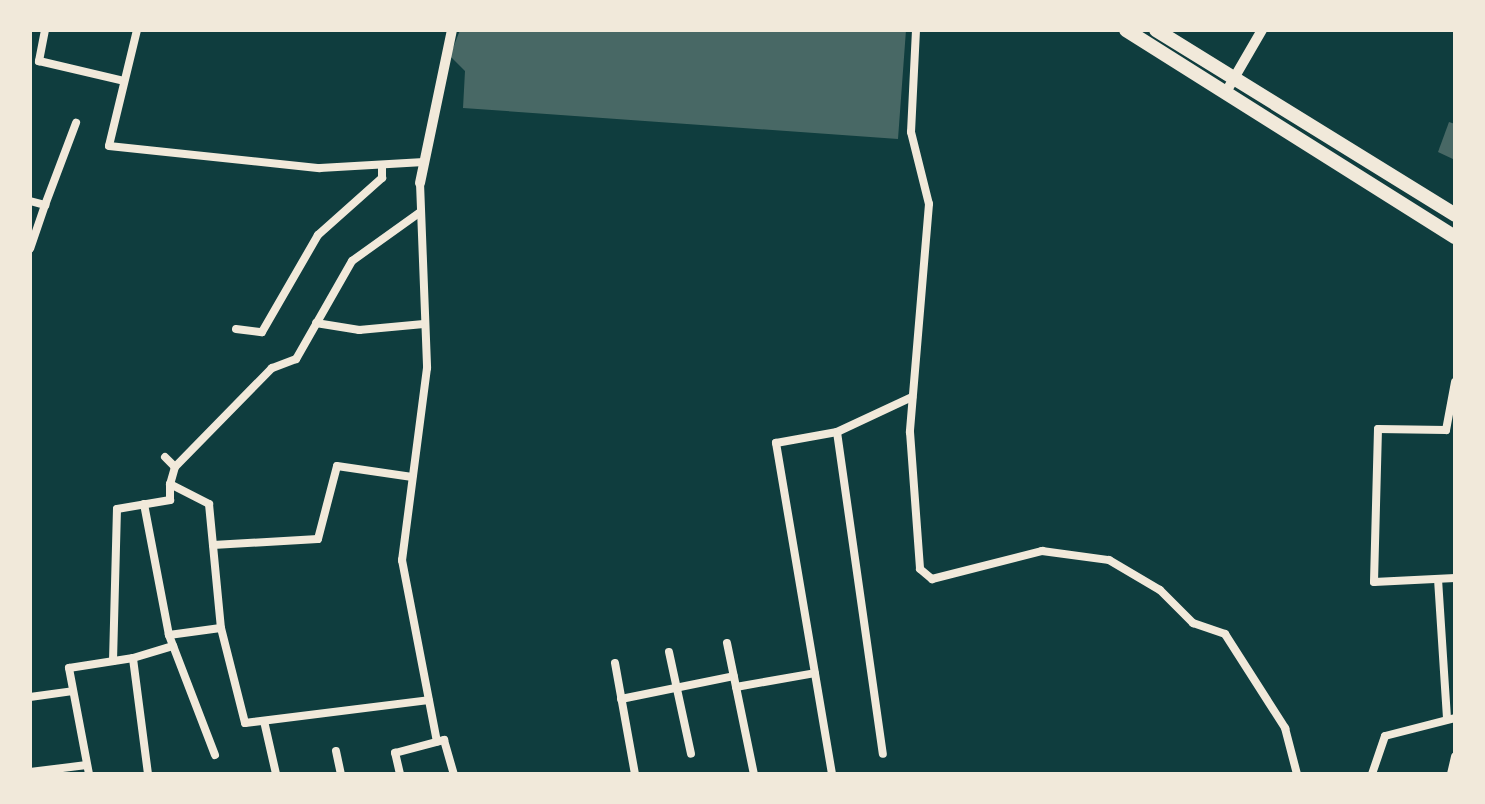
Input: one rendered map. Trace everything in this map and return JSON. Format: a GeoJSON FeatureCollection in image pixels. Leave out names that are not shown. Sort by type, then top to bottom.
{"type":"FeatureCollection","features":[{"type":"Feature","properties":{"kind":"highway"},"geometry":{"type":"LineString","coordinates":[[1126,30],[1455,215]]}},
{"type":"Feature","properties":{"kind":"highway"},"geometry":{"type":"LineString","coordinates":[[1156,30],[1230,86],[1455,237]]}},
{"type":"Feature","properties":{"kind":"street"},"geometry":{"type":"LineString","coordinates":[[45,30],[39,61],[124,81]]}},
{"type":"Feature","properties":{"kind":"street"},"geometry":{"type":"LineString","coordinates":[[137,30],[109,146],[382,168],[402,159],[424,162]]}},
{"type":"Feature","properties":{"kind":"street"},"geometry":{"type":"LineString","coordinates":[[437,742],[402,560],[427,368],[420,183],[452,30]]}},
{"type":"Feature","properties":{"kind":"street"},"geometry":{"type":"LineString","coordinates":[[916,30],[911,132],[929,204],[912,397],[920,569],[932,579],[1042,551],[1109,560],[1160,590],[1193,623],[1225,634],[1285,728],[1297,774]]}},
{"type":"Feature","properties":{"kind":"street"},"geometry":{"type":"LineString","coordinates":[[1230,86],[1262,30]]}},
{"type":"Feature","properties":{"kind":"street"},"geometry":{"type":"LineString","coordinates":[[30,249],[76,123]]}},
{"type":"Feature","properties":{"kind":"street"},"geometry":{"type":"LineString","coordinates":[[236,329],[262,332],[318,235],[382,178],[382,168]]}},
{"type":"Feature","properties":{"kind":"street"},"geometry":{"type":"LineString","coordinates":[[30,201],[45,205]]}},
{"type":"Feature","properties":{"kind":"street"},"geometry":{"type":"LineString","coordinates":[[113,661],[117,509],[170,500],[175,467],[272,368],[296,359],[352,261],[419,213]]}},
{"type":"Feature","properties":{"kind":"street"},"geometry":{"type":"LineString","coordinates":[[316,323],[359,330],[424,324]]}},
{"type":"Feature","properties":{"kind":"street"},"geometry":{"type":"LineString","coordinates":[[1455,382],[1446,430],[1378,429],[1374,582],[1455,578]]}},
{"type":"Feature","properties":{"kind":"street"},"geometry":{"type":"LineString","coordinates":[[832,774],[776,443],[837,432],[912,397]]}},
{"type":"Feature","properties":{"kind":"street"},"geometry":{"type":"LineString","coordinates":[[837,432],[883,754]]}},
{"type":"Feature","properties":{"kind":"street"},"geometry":{"type":"LineString","coordinates":[[165,457],[175,467]]}},
{"type":"Feature","properties":{"kind":"street"},"geometry":{"type":"LineString","coordinates":[[213,545],[318,539],[337,466],[412,477]]}},
{"type":"Feature","properties":{"kind":"street"},"geometry":{"type":"LineString","coordinates":[[170,484],[204,496],[213,545],[221,628],[245,723],[429,700]]}},
{"type":"Feature","properties":{"kind":"street"},"geometry":{"type":"LineString","coordinates":[[144,504],[169,635],[215,755]]}},
{"type":"Feature","properties":{"kind":"street"},"geometry":{"type":"LineString","coordinates":[[1372,774],[1385,736],[1451,718],[1438,579]]}},
{"type":"Feature","properties":{"kind":"street"},"geometry":{"type":"LineString","coordinates":[[169,635],[221,628]]}},
{"type":"Feature","properties":{"kind":"street"},"geometry":{"type":"LineString","coordinates":[[727,643],[754,774]]}},
{"type":"Feature","properties":{"kind":"street"},"geometry":{"type":"LineString","coordinates":[[30,772],[88,770],[69,668],[133,658],[173,646]]}},
{"type":"Feature","properties":{"kind":"street"},"geometry":{"type":"LineString","coordinates":[[669,652],[691,754]]}},
{"type":"Feature","properties":{"kind":"street"},"geometry":{"type":"LineString","coordinates":[[133,658],[148,774]]}},
{"type":"Feature","properties":{"kind":"street"},"geometry":{"type":"LineString","coordinates":[[615,663],[635,774]]}},
{"type":"Feature","properties":{"kind":"street"},"geometry":{"type":"LineString","coordinates":[[736,687],[815,673]]}},
{"type":"Feature","properties":{"kind":"street"},"geometry":{"type":"LineString","coordinates":[[621,699],[734,676]]}},
{"type":"Feature","properties":{"kind":"street"},"geometry":{"type":"LineString","coordinates":[[30,697],[73,691]]}},
{"type":"Feature","properties":{"kind":"street"},"geometry":{"type":"LineString","coordinates":[[264,721],[276,774]]}},
{"type":"Feature","properties":{"kind":"street"},"geometry":{"type":"LineString","coordinates":[[400,774],[395,753],[444,740],[454,774]]}},
{"type":"Feature","properties":{"kind":"street"},"geometry":{"type":"LineString","coordinates":[[336,751],[341,774]]}},
{"type":"Feature","properties":{"kind":"street"},"geometry":{"type":"LineString","coordinates":[[1451,774],[1455,756]]}},
{"type":"Feature","properties":{"kind":"building"},"geometry":{"type":"Polygon","coordinates":[[[460,30],[906,30],[898,139],[463,108],[465,71],[450,56],[460,30]]]}},
{"type":"Feature","properties":{"kind":"building"},"geometry":{"type":"Polygon","coordinates":[[[1449,122],[1455,124],[1455,160],[1438,152],[1449,122]]]}}]}
